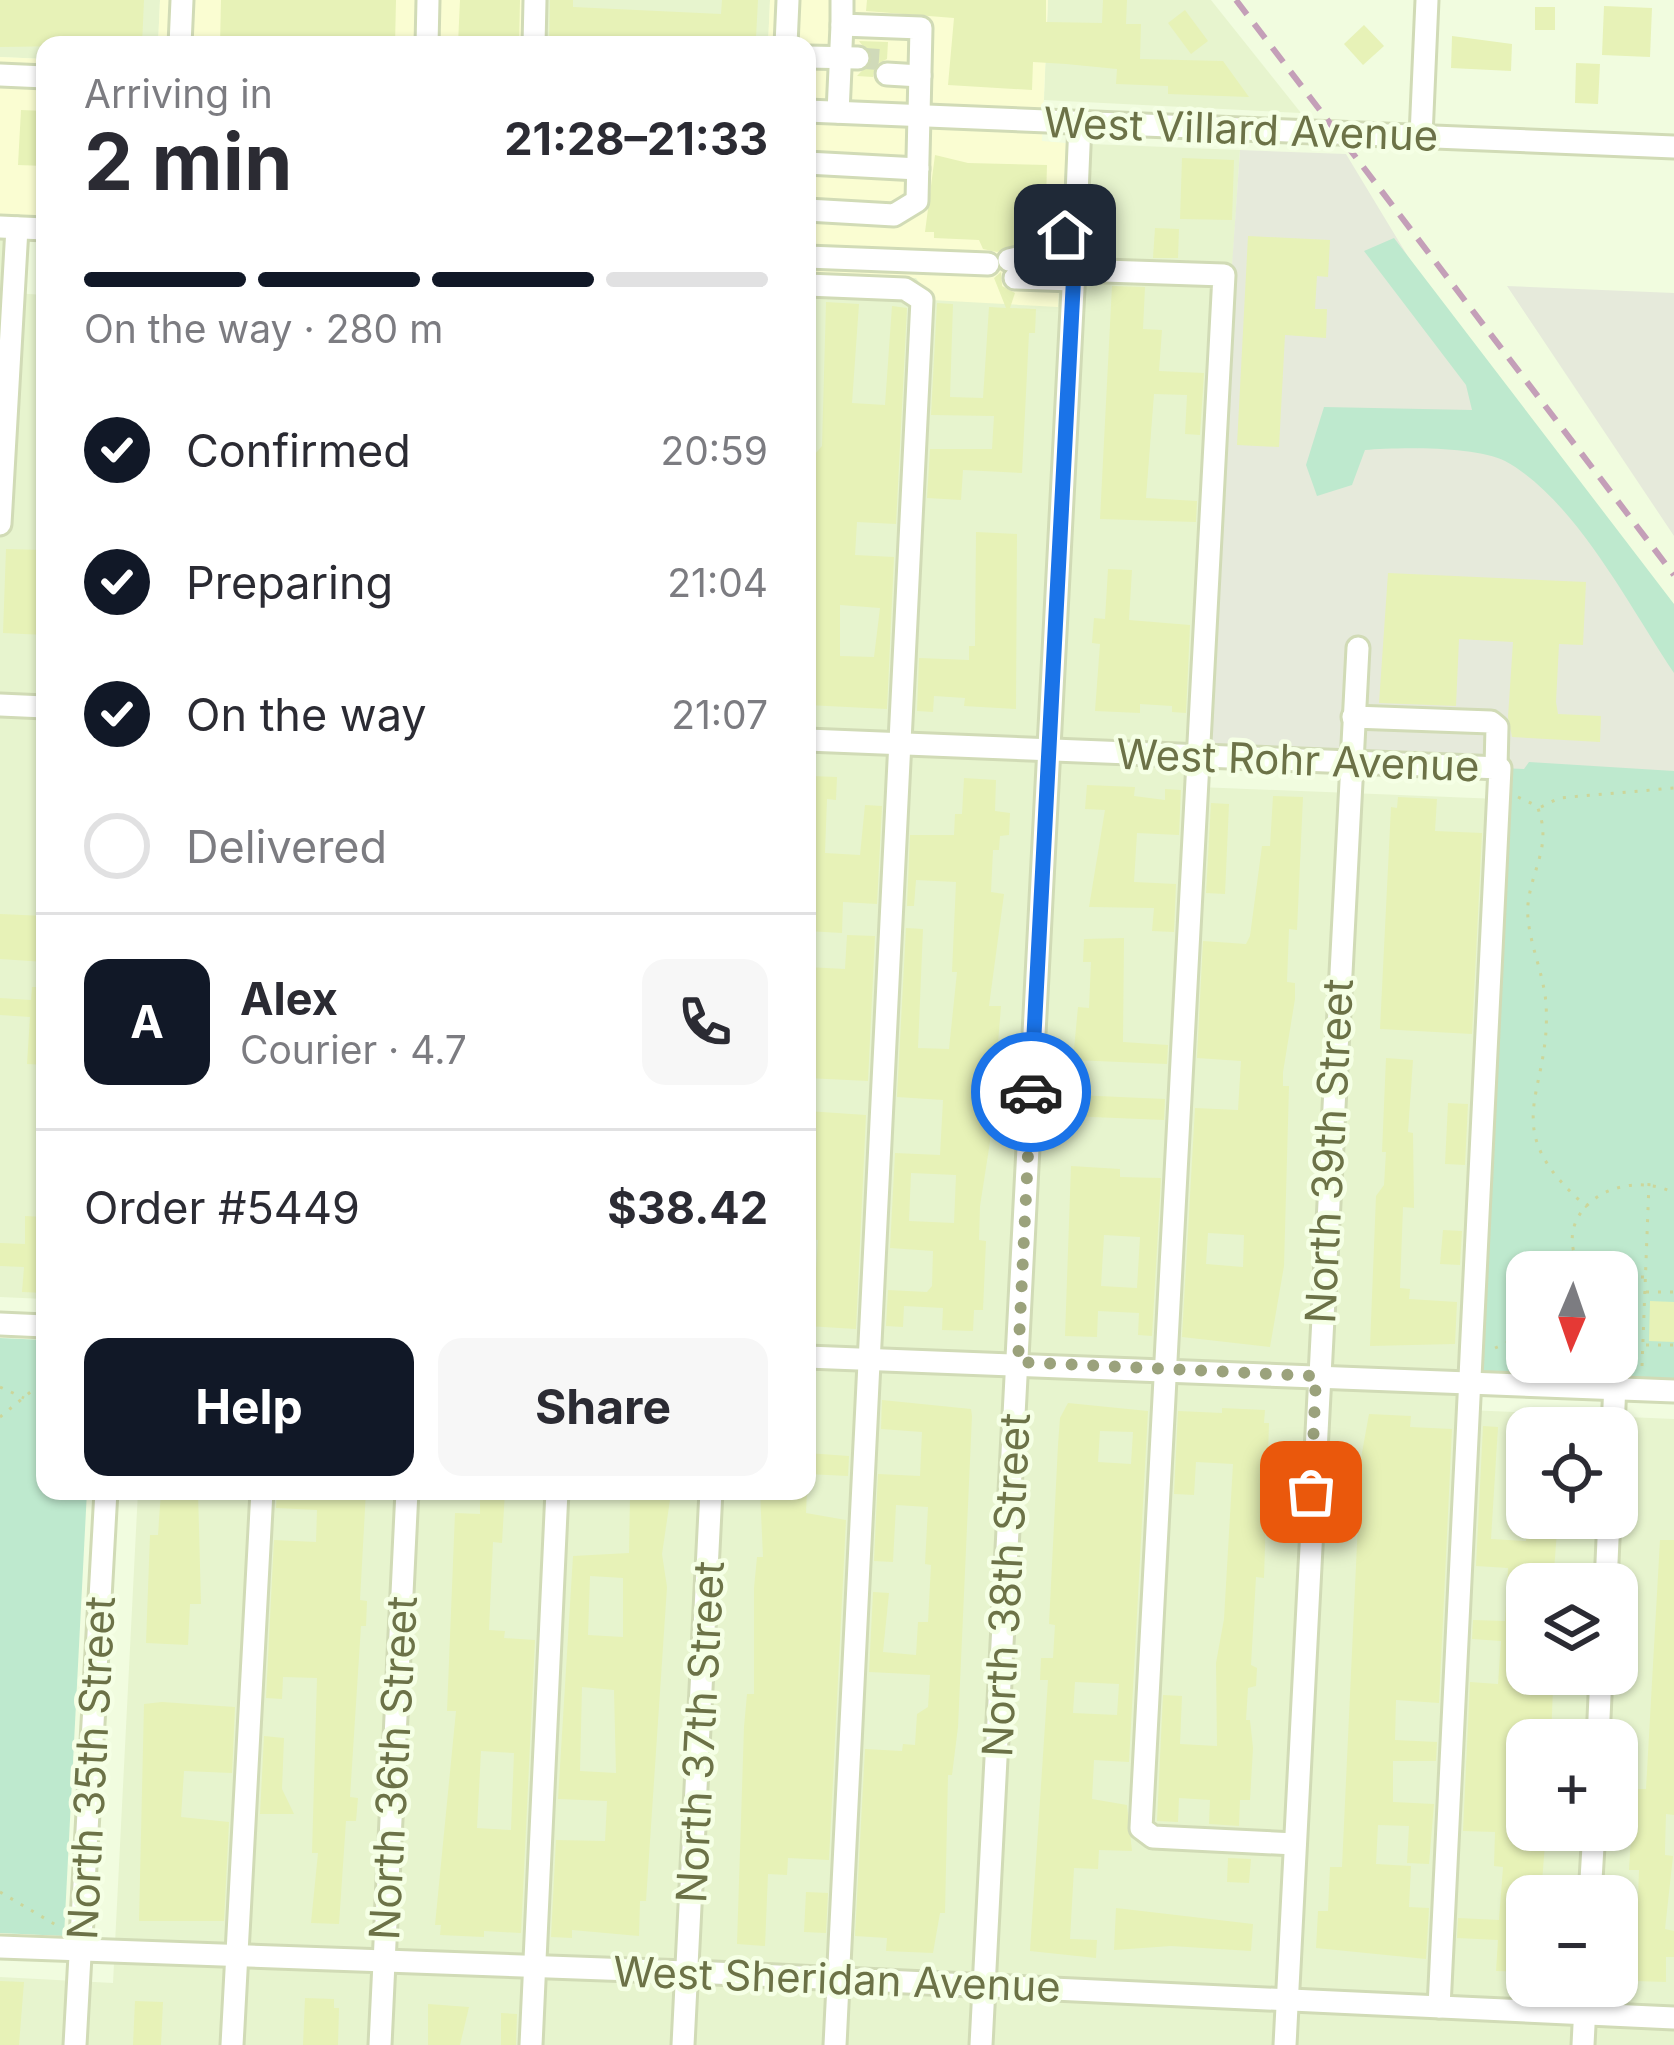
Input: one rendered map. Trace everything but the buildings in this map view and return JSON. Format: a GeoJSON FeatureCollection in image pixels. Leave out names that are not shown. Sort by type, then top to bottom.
{"type":"FeatureCollection","features":[{"type":"Feature","properties":{"kind":"street"},"geometry":{"type":"LineString","coordinates":[[180,36],[182,0]]}},
{"type":"Feature","properties":{"kind":"street"},"geometry":{"type":"LineString","coordinates":[[427,36],[428,0]]}},
{"type":"Feature","properties":{"kind":"street"},"geometry":{"type":"LineString","coordinates":[[534,36],[535,0]]}},
{"type":"Feature","properties":{"kind":"street"},"geometry":{"type":"LineString","coordinates":[[786,36],[788,0]]}},
{"type":"Feature","properties":{"kind":"street"},"geometry":{"type":"LineString","coordinates":[[838,112],[849,65],[842,0]]}},
{"type":"Feature","properties":{"kind":"street"},"geometry":{"type":"LineString","coordinates":[[1421,136],[1427,0]]}},
{"type":"Feature","properties":{"kind":"street"},"geometry":{"type":"LineString","coordinates":[[816,210],[905,212],[916,201],[921,28],[842,25]]}},
{"type":"Feature","properties":{"kind":"street"},"geometry":{"type":"LineString","coordinates":[[816,58],[849,65]]}},
{"type":"Feature","properties":{"kind":"street"},"geometry":{"type":"LineString","coordinates":[[887,67],[921,69]]}},
{"type":"Feature","properties":{"kind":"street"},"geometry":{"type":"LineString","coordinates":[[0,75],[36,77]]}},
{"type":"Feature","properties":{"kind":"street","name":"West Villard Avenue"},"geometry":{"type":"LineString","coordinates":[[816,111],[1674,147]]}},
{"type":"Feature","properties":{"kind":"street","name":"North 38th Street"},"geometry":{"type":"LineString","coordinates":[[981,2045],[1074,275],[1065,235],[1076,218],[1081,123]]}},
{"type":"Feature","properties":{"kind":"street"},"geometry":{"type":"LineString","coordinates":[[816,163],[918,169]]}},
{"type":"Feature","properties":{"kind":"street"},"geometry":{"type":"LineString","coordinates":[[0,524],[9,227]]}},
{"type":"Feature","properties":{"kind":"street"},"geometry":{"type":"LineString","coordinates":[[1002,270],[1054,249],[1065,235]]}},
{"type":"Feature","properties":{"kind":"street"},"geometry":{"type":"LineString","coordinates":[[816,256],[1074,275],[1224,275],[1141,1828],[1154,1837],[1295,1844]]}},
{"type":"Feature","properties":{"kind":"street"},"geometry":{"type":"LineString","coordinates":[[816,285],[904,289],[922,300],[835,2045]]}},
{"type":"Feature","properties":{"kind":"street","name":"North 39th Street"},"geometry":{"type":"LineString","coordinates":[[1285,2045],[1316,1376],[1358,648]]}},
{"type":"Feature","properties":{"kind":"street"},"geometry":{"type":"LineString","coordinates":[[0,705],[36,707]]}},
{"type":"Feature","properties":{"kind":"street"},"geometry":{"type":"LineString","coordinates":[[1354,717],[1491,722],[1497,727],[1499,793],[1439,2007]]}},
{"type":"Feature","properties":{"kind":"street","name":"West Rohr Avenue"},"geometry":{"type":"LineString","coordinates":[[816,740],[1498,768]]}},
{"type":"Feature","properties":{"kind":"street"},"geometry":{"type":"LineString","coordinates":[[0,1324],[36,1326]]}},
{"type":"Feature","properties":{"kind":"street"},"geometry":{"type":"LineString","coordinates":[[816,1357],[1674,1390]]}},
{"type":"Feature","properties":{"kind":"street"},"geometry":{"type":"LineString","coordinates":[[1615,1407],[1616,1383]]}},
{"type":"Feature","properties":{"kind":"street","name":"North 35th Street"},"geometry":{"type":"LineString","coordinates":[[75,2045],[106,1500]]}},
{"type":"Feature","properties":{"kind":"street"},"geometry":{"type":"LineString","coordinates":[[232,2045],[262,1500]]}},
{"type":"Feature","properties":{"kind":"street","name":"North 36th Street"},"geometry":{"type":"LineString","coordinates":[[380,2045],[407,1500]]}},
{"type":"Feature","properties":{"kind":"street"},"geometry":{"type":"LineString","coordinates":[[532,2045],[557,1500]]}},
{"type":"Feature","properties":{"kind":"street","name":"North 37th Street"},"geometry":{"type":"LineString","coordinates":[[683,2045],[712,1500]]}},
{"type":"Feature","properties":{"kind":"street","name":"West Sheridan Avenue"},"geometry":{"type":"LineString","coordinates":[[0,1947],[984,1984],[1674,2018]]}},
{"type":"Feature","properties":{"kind":"street"},"geometry":{"type":"LineString","coordinates":[[1583,2045],[1585,2007]]}},
{"type":"Feature","properties":{"kind":"path"},"geometry":{"type":"LineString","coordinates":[[1539,809],[1559,798],[1674,788]]}},
{"type":"Feature","properties":{"kind":"path"},"geometry":{"type":"LineString","coordinates":[[1499,793],[1539,809]]}},
{"type":"Feature","properties":{"kind":"path"},"geometry":{"type":"LineString","coordinates":[[1539,809],[1545,844],[1527,910],[1540,960],[1547,1022],[1531,1100],[1537,1140],[1550,1170],[1587,1207]]}},
{"type":"Feature","properties":{"kind":"path"},"geometry":{"type":"LineString","coordinates":[[1642,1366],[1649,1183]]}},
{"type":"Feature","properties":{"kind":"path"},"geometry":{"type":"LineString","coordinates":[[1575,1251],[1587,1207],[1610,1187],[1649,1183],[1674,1193]]}},
{"type":"Feature","properties":{"kind":"path"},"geometry":{"type":"LineString","coordinates":[[1638,1277],[1645,1277]]}},
{"type":"Feature","properties":{"kind":"path"},"geometry":{"type":"LineString","coordinates":[[1645,1292],[1674,1292]]}},
{"type":"Feature","properties":{"kind":"path"},"geometry":{"type":"LineString","coordinates":[[1487,1359],[1506,1341]]}},
{"type":"Feature","properties":{"kind":"path"},"geometry":{"type":"LineString","coordinates":[[1643,1345],[1674,1346]]}},
{"type":"Feature","properties":{"kind":"path"},"geometry":{"type":"LineString","coordinates":[[0,1387],[24,1398]]}},
{"type":"Feature","properties":{"kind":"path"},"geometry":{"type":"LineString","coordinates":[[0,1417],[36,1388]]}},
{"type":"Feature","properties":{"kind":"path"},"geometry":{"type":"LineString","coordinates":[[0,1892],[56,1925]]}},
{"type":"Feature","properties":{"kind":"shaded area"},"geometry":{"type":"Polygon","coordinates":[[[0,0],[160,0],[158,36],[36,36],[36,59],[0,57],[0,0]]]}},
{"type":"Feature","properties":{"kind":"shaded area"},"geometry":{"type":"Polygon","coordinates":[[[160,0],[547,0],[545,36],[158,36],[160,0]]]}},
{"type":"Feature","properties":{"kind":"shaded area"},"geometry":{"type":"Polygon","coordinates":[[[547,0],[770,0],[768,36],[545,36],[547,0]]]}},
{"type":"Feature","properties":{"kind":"shaded area"},"geometry":{"type":"Polygon","coordinates":[[[770,0],[1048,0],[1042,141],[1066,143],[1058,307],[931,300],[916,278],[816,276],[816,36],[768,36],[770,0]]]}},
{"type":"Feature","properties":{"kind":"shaded area"},"geometry":{"type":"Polygon","coordinates":[[[1048,0],[1211,0],[1301,113],[1044,100],[1048,0]]]}},
{"type":"Feature","properties":{"kind":"shaded area"},"geometry":{"type":"Polygon","coordinates":[[[0,57],[36,59],[36,224],[0,222],[0,57]]]}},
{"type":"Feature","properties":{"kind":"shaded area"},"geometry":{"type":"Polygon","coordinates":[[[1066,143],[1240,150],[1198,787],[1499,799],[1467,1410],[1506,1412],[1506,1539],[1638,1539],[1638,1417],[1674,1419],[1674,2045],[0,2045],[0,1977],[113,1983],[138,1500],[816,1500],[816,276],[916,278],[1058,306],[1066,143]]]}},
{"type":"Feature","properties":{"kind":"shaded area"},"geometry":{"type":"Polygon","coordinates":[[[1240,150],[1346,154],[1427,288],[1674,663],[1674,777],[1198,755],[1240,150]]]}},
{"type":"Feature","properties":{"kind":"shaded area"},"geometry":{"type":"Polygon","coordinates":[[[0,227],[17,228],[13,293],[36,294],[36,1299],[0,1297],[0,227]]]}},
{"type":"Feature","properties":{"kind":"shaded area"},"geometry":{"type":"Polygon","coordinates":[[[1394,238],[1674,604],[1674,673],[1578,528],[1531,478],[1505,461],[1457,450],[1365,450],[1352,485],[1317,496],[1306,465],[1324,407],[1472,410],[1466,385],[1364,251],[1394,238]]]}},
{"type":"Feature","properties":{"kind":"shaded area"},"geometry":{"type":"Polygon","coordinates":[[[1507,286],[1674,293],[1674,536],[1507,286]]]}},
{"type":"Feature","properties":{"kind":"shaded area"},"geometry":{"type":"Polygon","coordinates":[[[1529,762],[1674,771],[1674,1391],[1468,1382],[1500,768],[1524,769],[1529,762]]]}},
{"type":"Feature","properties":{"kind":"shaded area"},"geometry":{"type":"Polygon","coordinates":[[[0,1338],[36,1340],[36,1500],[87,1500],[64,1936],[0,1933],[0,1338]]]}},
{"type":"Feature","properties":{"kind":"tunnel"},"geometry":{"type":"LineString","coordinates":[[858,58],[887,60]]}},
{"type":"Feature","properties":{"kind":"railway"},"geometry":{"type":"LineString","coordinates":[[1236,0],[1674,575]]}},
{"type":"Feature","properties":{"kind":"way so far"},"geometry":{"type":"LineString","coordinates":[[1031,1092],[1018,1362],[1316,1376],[1311,1492]]}},
{"type":"Feature","properties":{"kind":"route"},"geometry":{"type":"LineString","coordinates":[[1031,1092],[1074,270],[1065,235]]}}]}
